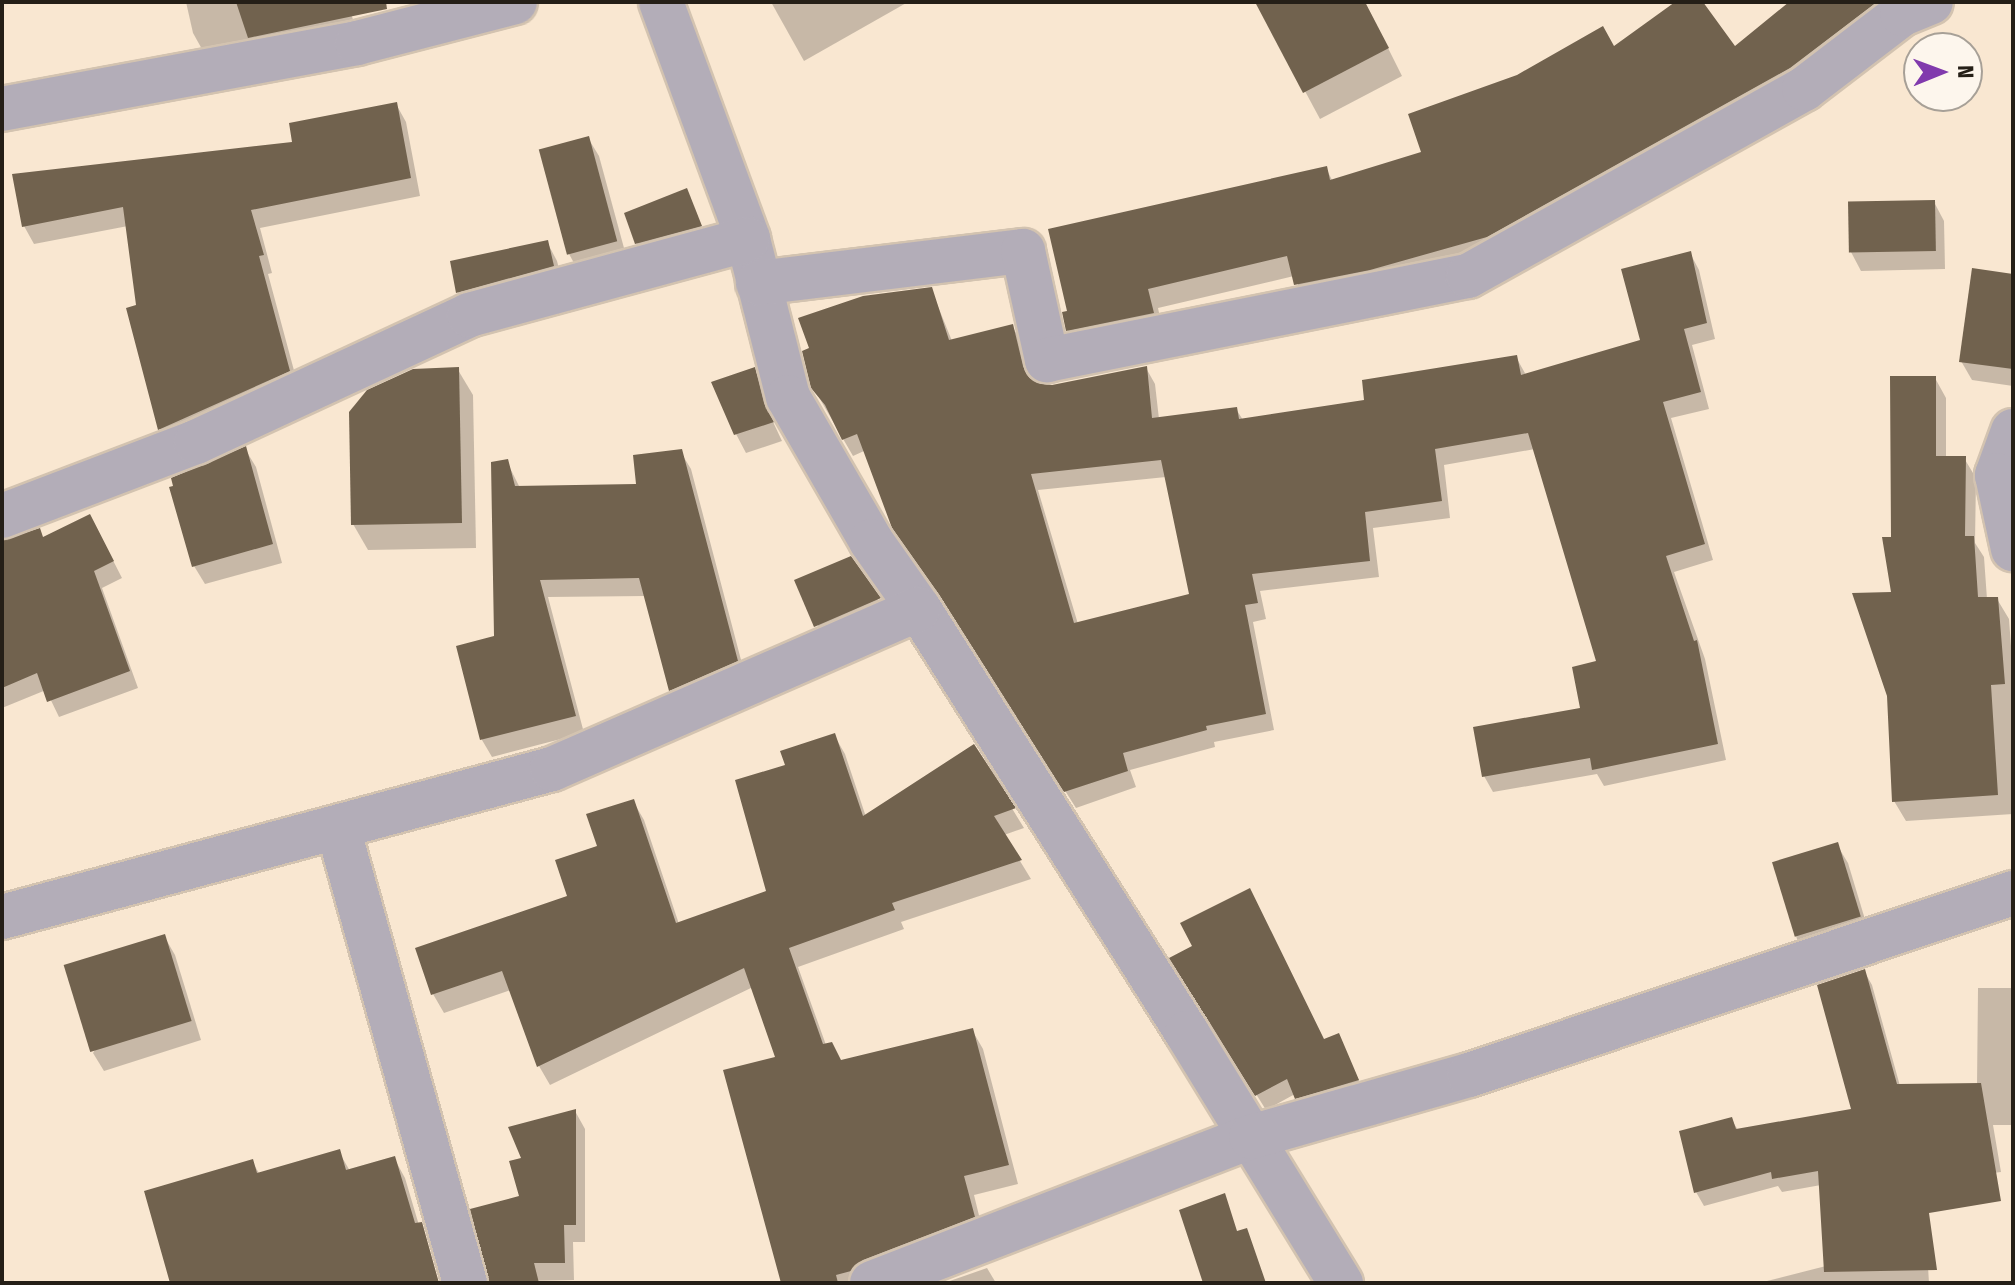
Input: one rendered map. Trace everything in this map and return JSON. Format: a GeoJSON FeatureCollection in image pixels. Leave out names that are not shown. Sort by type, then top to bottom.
{"type":"FeatureCollection","features":[{"type":"Feature","properties":{"kind":"street"},"geometry":{"type":"LineString","coordinates":[[2,109],[357,43],[515,2]]}},
{"type":"Feature","properties":{"kind":"street"},"geometry":{"type":"LineString","coordinates":[[661,2],[748,239],[788,397],[871,541],[919,609],[1341,1283]]}},
{"type":"Feature","properties":{"kind":"street"},"geometry":{"type":"LineString","coordinates":[[758,283],[1023,251],[1047,360],[1468,276],[1804,89],[1902,14],[1931,2]]}},
{"type":"Feature","properties":{"kind":"street"},"geometry":{"type":"LineString","coordinates":[[2,516],[196,442],[469,315],[748,239]]}},
{"type":"Feature","properties":{"kind":"street"},"geometry":{"type":"LineString","coordinates":[[2013,431],[1997,475],[2013,549]]}},
{"type":"Feature","properties":{"kind":"street"},"geometry":{"type":"LineString","coordinates":[[2,917],[552,769],[919,609]]}},
{"type":"Feature","properties":{"kind":"street"},"geometry":{"type":"LineString","coordinates":[[338,828],[465,1283]]}},
{"type":"Feature","properties":{"kind":"street"},"geometry":{"type":"LineString","coordinates":[[872,1283],[1251,1137],[1469,1075],[2013,893]]}},
{"type":"Feature","properties":{"kind":"building"},"geometry":{"type":"Polygon","coordinates":[[[236,2],[386,2],[387,9],[248,38],[236,2]]]}},
{"type":"Feature","properties":{"kind":"building"},"geometry":{"type":"Polygon","coordinates":[[[1255,2],[1365,2],[1389,48],[1303,93],[1255,2]]]}},
{"type":"Feature","properties":{"kind":"building"},"geometry":{"type":"Polygon","coordinates":[[[1675,2],[1703,2],[1735,46],[1789,2],[1877,2],[1790,68],[1487,237],[1370,270],[1294,285],[1287,256],[1148,289],[1154,313],[1066,331],[1062,312],[1067,311],[1048,229],[1327,166],[1330,180],[1421,152],[1408,114],[1517,75],[1603,26],[1614,46],[1675,2]]]}},
{"type":"Feature","properties":{"kind":"building"},"geometry":{"type":"Polygon","coordinates":[[[397,102],[411,178],[251,210],[264,255],[259,256],[290,371],[158,430],[126,308],[136,305],[123,207],[22,227],[12,174],[292,142],[289,123],[397,102]]]}},
{"type":"Feature","properties":{"kind":"building"},"geometry":{"type":"Polygon","coordinates":[[[589,136],[617,241],[567,255],[539,149],[589,136]]]}},
{"type":"Feature","properties":{"kind":"building"},"geometry":{"type":"Polygon","coordinates":[[[687,188],[702,226],[635,244],[624,213],[687,188]]]}},
{"type":"Feature","properties":{"kind":"building"},"geometry":{"type":"Polygon","coordinates":[[[1935,200],[1936,251],[1849,253],[1848,202],[1935,200]]]}},
{"type":"Feature","properties":{"kind":"building"},"geometry":{"type":"Polygon","coordinates":[[[548,240],[554,266],[456,293],[450,261],[548,240]]]}},
{"type":"Feature","properties":{"kind":"building"},"geometry":{"type":"Polygon","coordinates":[[[1691,251],[1707,323],[1684,329],[1701,392],[1663,402],[1705,544],[1666,556],[1694,641],[1697,640],[1718,744],[1592,770],[1590,758],[1482,777],[1473,727],[1580,708],[1572,667],[1596,661],[1528,433],[1435,449],[1442,501],[1365,512],[1370,561],[1252,574],[1258,603],[1245,605],[1266,714],[1206,726],[1207,730],[1123,753],[1128,771],[1064,792],[940,596],[892,528],[857,434],[842,440],[825,405],[811,388],[802,351],[809,348],[798,318],[863,296],[932,287],[949,340],[1013,324],[1023,366],[1029,377],[1038,383],[1052,385],[1147,366],[1152,418],[1237,407],[1239,419],[1364,400],[1362,380],[1517,355],[1521,375],[1640,340],[1621,269],[1691,251]],[[1161,460],[1031,474],[1074,623],[1189,594],[1161,460]]]}},
{"type":"Feature","properties":{"kind":"building"},"geometry":{"type":"Polygon","coordinates":[[[1972,268],[2013,274],[2013,369],[1959,362],[1972,268]]]}},
{"type":"Feature","properties":{"kind":"building"},"geometry":{"type":"Polygon","coordinates":[[[459,367],[462,523],[351,525],[349,412],[367,390],[413,369],[459,367]]]}},
{"type":"Feature","properties":{"kind":"building"},"geometry":{"type":"Polygon","coordinates":[[[755,367],[764,403],[774,422],[734,435],[711,382],[755,367]]]}},
{"type":"Feature","properties":{"kind":"building"},"geometry":{"type":"Polygon","coordinates":[[[1890,376],[1936,376],[1936,456],[1966,456],[1965,536],[1974,536],[1978,597],[1998,597],[2005,684],[1991,685],[1998,795],[1892,802],[1887,696],[1852,593],[1891,592],[1882,537],[1891,537],[1890,376]]]}},
{"type":"Feature","properties":{"kind":"building"},"geometry":{"type":"Polygon","coordinates":[[[246,446],[273,544],[192,567],[169,487],[173,486],[171,478],[246,446]]]}},
{"type":"Feature","properties":{"kind":"building"},"geometry":{"type":"Polygon","coordinates":[[[682,449],[738,661],[669,691],[639,578],[540,580],[576,716],[480,740],[456,646],[494,636],[491,462],[508,459],[515,486],[636,484],[633,455],[682,449]]]}},
{"type":"Feature","properties":{"kind":"building"},"geometry":{"type":"Polygon","coordinates":[[[90,514],[114,561],[94,571],[130,671],[47,702],[37,673],[2,688],[2,540],[40,528],[43,537],[90,514]]]}},
{"type":"Feature","properties":{"kind":"building"},"geometry":{"type":"Polygon","coordinates":[[[851,556],[881,598],[814,627],[794,580],[851,556]]]}},
{"type":"Feature","properties":{"kind":"building"},"geometry":{"type":"Polygon","coordinates":[[[835,733],[863,816],[974,744],[1016,808],[994,816],[1022,860],[892,903],[895,910],[789,948],[823,1044],[832,1042],[841,1060],[973,1028],[1009,1165],[964,1176],[975,1217],[863,1260],[851,1271],[836,1275],[838,1283],[781,1283],[723,1070],[775,1057],[744,968],[537,1067],[502,971],[431,995],[415,948],[567,896],[555,860],[597,846],[586,814],[634,799],[676,923],[766,891],[735,780],[785,765],[780,751],[835,733]]]}},
{"type":"Feature","properties":{"kind":"building"},"geometry":{"type":"Polygon","coordinates":[[[1838,842],[1861,917],[1795,937],[1772,862],[1838,842]]]}},
{"type":"Feature","properties":{"kind":"building"},"geometry":{"type":"Polygon","coordinates":[[[1250,888],[1324,1039],[1339,1033],[1359,1080],[1295,1099],[1287,1079],[1255,1096],[1169,958],[1192,946],[1180,923],[1250,888]]]}},
{"type":"Feature","properties":{"kind":"building"},"geometry":{"type":"Polygon","coordinates":[[[165,934],[192,1021],[90,1052],[64,965],[165,934]]]}},
{"type":"Feature","properties":{"kind":"building"},"geometry":{"type":"Polygon","coordinates":[[[1865,969],[1897,1084],[1981,1083],[2001,1201],[1929,1213],[1937,1270],[1824,1272],[1818,1171],[1772,1179],[1771,1172],[1694,1193],[1679,1131],[1732,1117],[1736,1129],[1851,1109],[1817,985],[1865,969]]]}},
{"type":"Feature","properties":{"kind":"building"},"geometry":{"type":"Polygon","coordinates":[[[576,1109],[576,1225],[564,1225],[565,1263],[534,1263],[539,1283],[489,1283],[470,1209],[519,1196],[509,1161],[521,1158],[508,1127],[576,1109]]]}},
{"type":"Feature","properties":{"kind":"building"},"geometry":{"type":"Polygon","coordinates":[[[340,1149],[346,1170],[395,1156],[415,1223],[422,1222],[439,1283],[170,1283],[144,1191],[253,1159],[257,1173],[340,1149]]]}},
{"type":"Feature","properties":{"kind":"building"},"geometry":{"type":"Polygon","coordinates":[[[1225,1193],[1237,1231],[1247,1228],[1266,1283],[1203,1283],[1179,1210],[1225,1193]]]}}]}
